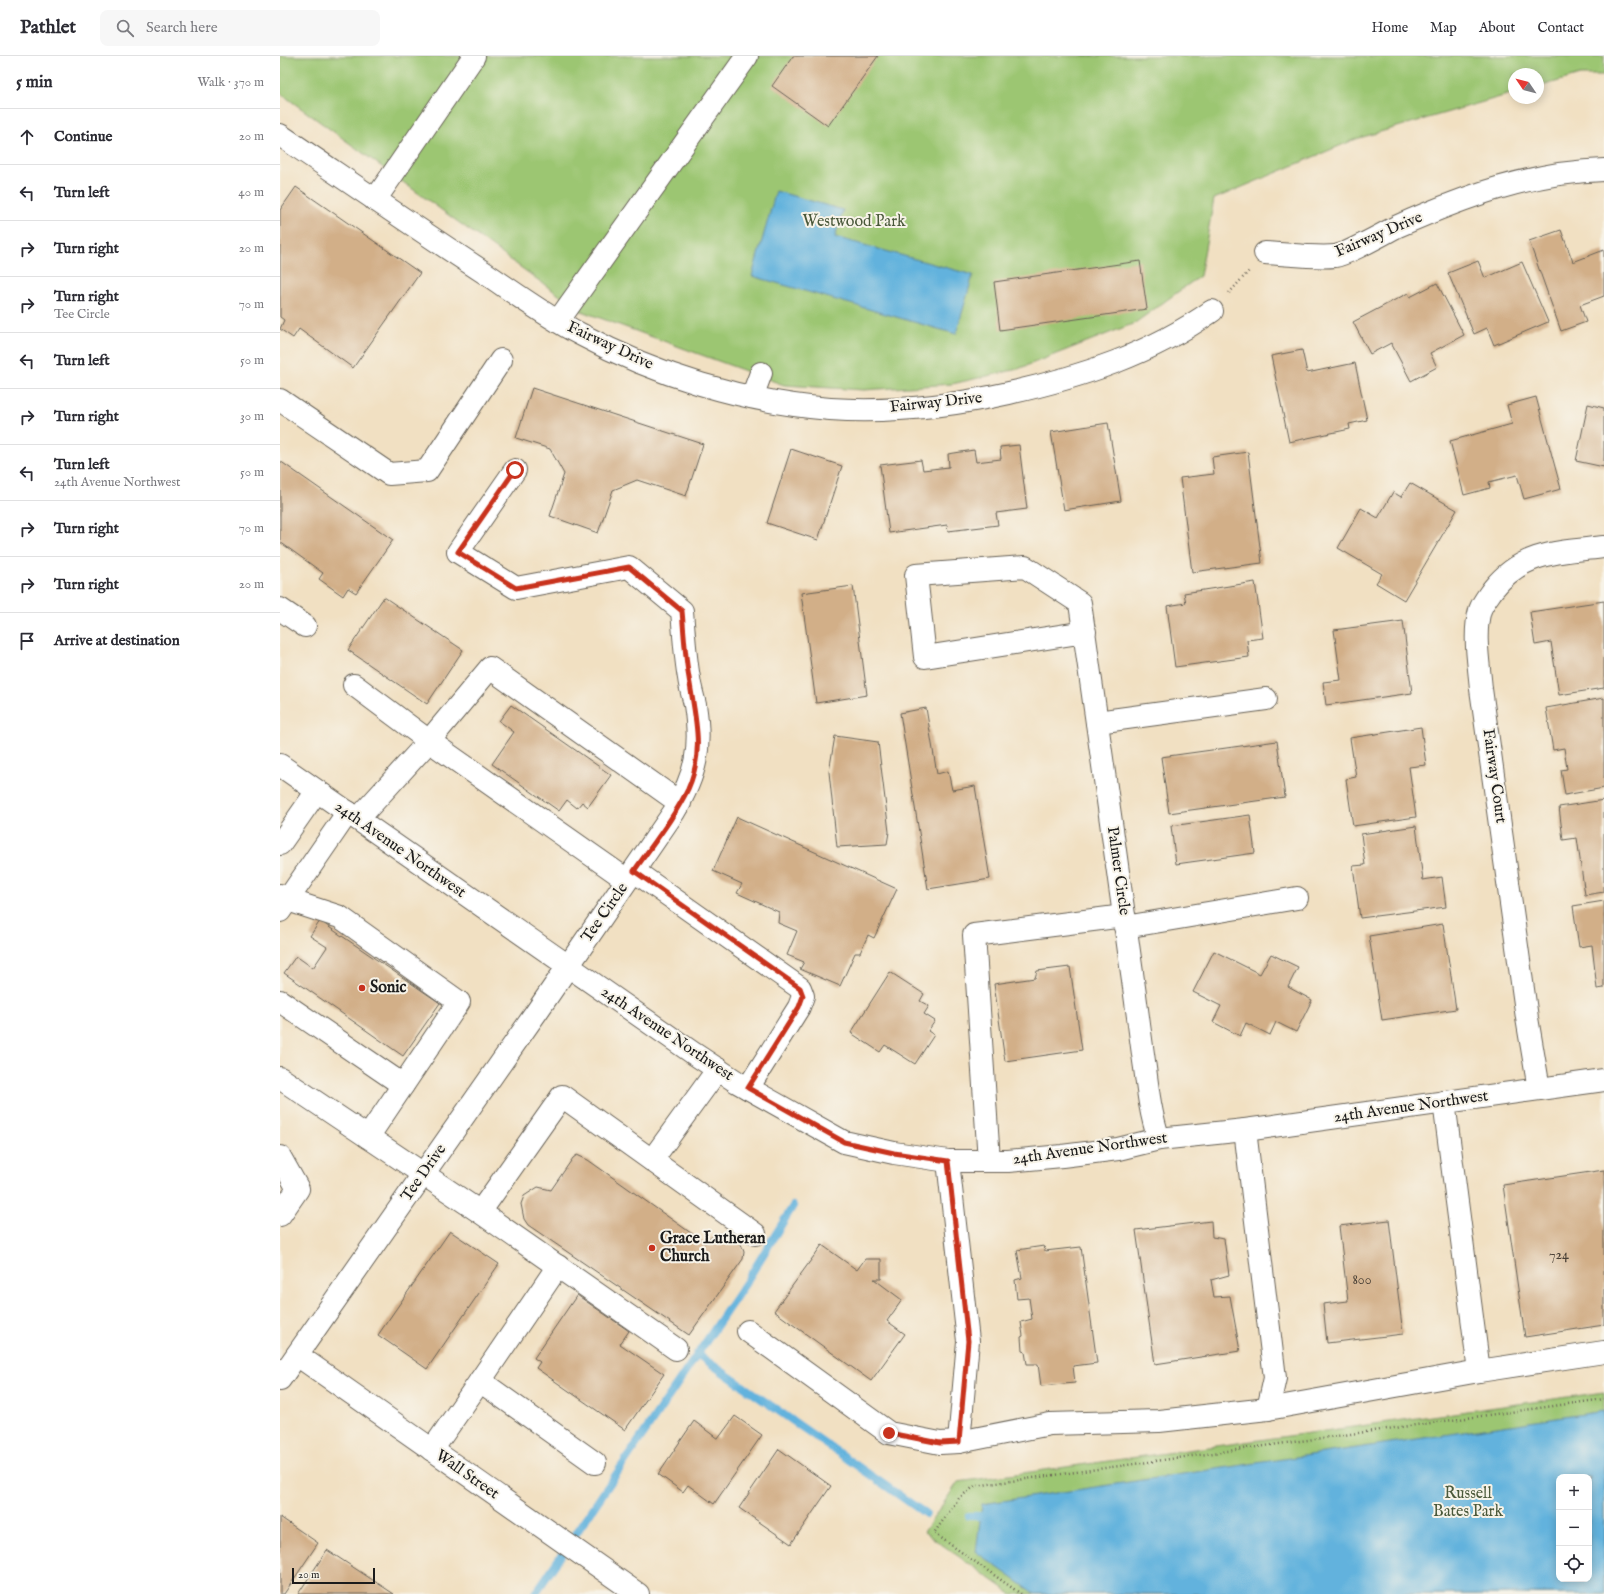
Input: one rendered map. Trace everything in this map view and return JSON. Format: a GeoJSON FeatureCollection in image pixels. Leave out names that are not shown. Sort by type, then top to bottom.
{"type":"FeatureCollection","features":[{"type":"Feature","properties":{"kind":"street"},"geometry":{"type":"LineString","coordinates":[[375,200],[474,56]]}},
{"type":"Feature","properties":{"kind":"street"},"geometry":{"type":"LineString","coordinates":[[558,321],[747,56]]}},
{"type":"Feature","properties":{"kind":"street","name":"Fairway Drive"},"geometry":{"type":"LineString","coordinates":[[280,135],[558,321],[609,349],[682,378],[752,397],[829,409],[898,409],[973,401],[1042,386],[1094,371],[1141,352],[1189,328],[1212,311]]}},
{"type":"Feature","properties":{"kind":"street","name":"Fairway Drive"},"geometry":{"type":"LineString","coordinates":[[1265,253],[1336,256],[1454,202],[1500,187],[1536,177],[1604,170]]}},
{"type":"Feature","properties":{"kind":"street"},"geometry":{"type":"LineString","coordinates":[[280,400],[389,474],[427,471],[501,360]]}},
{"type":"Feature","properties":{"kind":"street"},"geometry":{"type":"LineString","coordinates":[[752,397],[761,373]]}},
{"type":"Feature","properties":{"kind":"street","name":"Tee Circle"},"geometry":{"type":"LineString","coordinates":[[515,470],[458,552],[516,588],[629,567],[682,611],[688,678],[695,705],[698,752],[688,789],[680,803],[567,967]]}},
{"type":"Feature","properties":{"kind":"street","name":"Fairway Court"},"geometry":{"type":"LineString","coordinates":[[1539,1089],[1527,1018],[1481,689],[1478,625],[1480,609],[1488,595],[1500,580],[1514,567],[1530,559],[1548,554],[1604,547]]}},
{"type":"Feature","properties":{"kind":"street","name":"Palmer Circle"},"geometry":{"type":"LineString","coordinates":[[1085,632],[925,657],[916,575],[1025,567],[1080,603],[1085,632],[1154,1124],[1159,1139]]}},
{"type":"Feature","properties":{"kind":"street"},"geometry":{"type":"LineString","coordinates":[[280,609],[305,626]]}},
{"type":"Feature","properties":{"kind":"street"},"geometry":{"type":"LineString","coordinates":[[368,1137],[459,1002],[340,917],[283,902],[353,816],[429,741],[490,668],[680,803]]}},
{"type":"Feature","properties":{"kind":"street"},"geometry":{"type":"LineString","coordinates":[[354,685],[429,741],[800,988],[803,996],[799,1007],[748,1088]]}},
{"type":"Feature","properties":{"kind":"street"},"geometry":{"type":"LineString","coordinates":[[1097,722],[1266,699]]}},
{"type":"Feature","properties":{"kind":"street","name":"24th Avenue Northwest"},"geometry":{"type":"LineString","coordinates":[[280,765],[567,967],[718,1069],[748,1088],[844,1142],[894,1153],[948,1161],[1027,1160],[1118,1149],[1159,1139],[1246,1130],[1604,1080]]}},
{"type":"Feature","properties":{"kind":"street"},"geometry":{"type":"LineString","coordinates":[[280,844],[317,791]]}},
{"type":"Feature","properties":{"kind":"street"},"geometry":{"type":"LineString","coordinates":[[989,1161],[974,935],[1125,922],[1297,898]]}},
{"type":"Feature","properties":{"kind":"street","name":"Tee Drive"},"geometry":{"type":"LineString","coordinates":[[280,1379],[567,967]]}},
{"type":"Feature","properties":{"kind":"street"},"geometry":{"type":"LineString","coordinates":[[280,1001],[403,1085]]}},
{"type":"Feature","properties":{"kind":"street"},"geometry":{"type":"LineString","coordinates":[[652,1160],[718,1069]]}},
{"type":"Feature","properties":{"kind":"street"},"geometry":{"type":"LineString","coordinates":[[280,1078],[480,1212],[676,1349]]}},
{"type":"Feature","properties":{"kind":"street"},"geometry":{"type":"LineString","coordinates":[[480,1212],[562,1096],[755,1234]]}},
{"type":"Feature","properties":{"kind":"street"},"geometry":{"type":"LineString","coordinates":[[1444,1102],[1479,1371]]}},
{"type":"Feature","properties":{"kind":"street"},"geometry":{"type":"LineString","coordinates":[[1246,1130],[1275,1378],[1268,1409]]}},
{"type":"Feature","properties":{"kind":"street"},"geometry":{"type":"LineString","coordinates":[[280,1157],[298,1189],[280,1215]]}},
{"type":"Feature","properties":{"kind":"street"},"geometry":{"type":"LineString","coordinates":[[948,1161],[968,1341],[959,1442]]}},
{"type":"Feature","properties":{"kind":"street"},"geometry":{"type":"LineString","coordinates":[[432,1450],[558,1266]]}},
{"type":"Feature","properties":{"kind":"street"},"geometry":{"type":"LineString","coordinates":[[748,1331],[889,1433],[940,1443],[959,1442],[1050,1424],[1159,1421],[1268,1409],[1479,1371],[1604,1352]]}},
{"type":"Feature","properties":{"kind":"street","name":"Wall Street"},"geometry":{"type":"LineString","coordinates":[[297,1355],[638,1594]]}},
{"type":"Feature","properties":{"kind":"street"},"geometry":{"type":"LineString","coordinates":[[480,1381],[595,1463]]}},
{"type":"Feature","properties":{"kind":"path"},"geometry":{"type":"LineString","coordinates":[[1212,311],[1265,253]]}},
{"type":"Feature","properties":{"kind":"path"},"geometry":{"type":"LineString","coordinates":[[1021,1594],[934,1533],[959,1498],[975,1486],[1604,1399]]}},
{"type":"Feature","properties":{"kind":"green space","name":"Westwood Park"},"geometry":{"type":"Polygon","coordinates":[[[280,56],[1604,56],[1604,75],[1580,75],[1544,85],[1544,68],[1508,68],[1508,95],[1356,139],[1214,199],[1200,276],[1135,323],[1018,369],[952,384],[864,390],[784,385],[581,311],[280,93],[280,56]]]}},
{"type":"Feature","properties":{"kind":"green space","name":"Russell Bates Park"},"geometry":{"type":"Polygon","coordinates":[[[1604,1392],[1604,1594],[1012,1594],[924,1532],[958,1482],[1604,1392]]]}},
{"type":"Feature","properties":{"kind":"water"},"geometry":{"type":"Polygon","coordinates":[[[776,191],[843,210],[835,237],[973,275],[956,334],[752,276],[776,191]]]}},
{"type":"Feature","properties":{"kind":"water","name":"Russell Bates Park"},"geometry":{"type":"Polygon","coordinates":[[[1604,1411],[1604,1594],[1035,1594],[976,1552],[982,1504],[1604,1411]]]}},
{"type":"Feature","properties":{"kind":"building"},"geometry":{"type":"Polygon","coordinates":[[[793,56],[878,56],[828,126],[772,86],[793,56]]]}},
{"type":"Feature","properties":{"kind":"building"},"geometry":{"type":"Polygon","coordinates":[[[296,187],[420,273],[353,368],[299,329],[293,338],[280,329],[284,320],[280,317],[280,210],[296,187]]]}},
{"type":"Feature","properties":{"kind":"building"},"geometry":{"type":"Polygon","coordinates":[[[1561,230],[1573,262],[1604,250],[1604,296],[1580,305],[1586,322],[1561,331],[1529,241],[1561,230]]]}},
{"type":"Feature","properties":{"kind":"building"},"geometry":{"type":"Polygon","coordinates":[[[1140,261],[1147,309],[1000,330],[994,282],[1140,261]]]}},
{"type":"Feature","properties":{"kind":"building"},"geometry":{"type":"Polygon","coordinates":[[[1478,261],[1485,278],[1522,262],[1548,322],[1494,345],[1487,328],[1474,334],[1448,273],[1478,261]]]}},
{"type":"Feature","properties":{"kind":"building"},"geometry":{"type":"Polygon","coordinates":[[[1437,283],[1464,335],[1430,353],[1437,367],[1411,381],[1391,343],[1370,354],[1353,322],[1408,293],[1410,297],[1437,283]]]}},
{"type":"Feature","properties":{"kind":"building"},"geometry":{"type":"Polygon","coordinates":[[[1302,350],[1307,373],[1355,363],[1367,420],[1349,424],[1350,429],[1289,442],[1271,356],[1302,350]]]}},
{"type":"Feature","properties":{"kind":"building"},"geometry":{"type":"Polygon","coordinates":[[[532,388],[703,444],[686,496],[637,480],[613,490],[598,533],[550,516],[564,474],[550,449],[516,438],[532,388]]]}},
{"type":"Feature","properties":{"kind":"building"},"geometry":{"type":"Polygon","coordinates":[[[1536,397],[1561,489],[1524,499],[1517,475],[1489,482],[1490,488],[1464,495],[1450,441],[1512,424],[1507,405],[1536,397]]]}},
{"type":"Feature","properties":{"kind":"building"},"geometry":{"type":"Polygon","coordinates":[[[1588,404],[1604,408],[1604,467],[1576,461],[1588,404]]]}},
{"type":"Feature","properties":{"kind":"building"},"geometry":{"type":"Polygon","coordinates":[[[1108,423],[1121,501],[1064,510],[1051,432],[1108,423]]]}},
{"type":"Feature","properties":{"kind":"building"},"geometry":{"type":"Polygon","coordinates":[[[1019,445],[1027,509],[996,513],[998,525],[948,531],[947,525],[889,533],[880,465],[921,460],[923,470],[949,467],[948,454],[974,450],[976,462],[1001,459],[1000,447],[1019,445]]]}},
{"type":"Feature","properties":{"kind":"building"},"geometry":{"type":"Polygon","coordinates":[[[791,449],[842,466],[818,540],[767,523],[791,449]]]}},
{"type":"Feature","properties":{"kind":"building"},"geometry":{"type":"Polygon","coordinates":[[[1248,452],[1262,563],[1192,572],[1180,478],[1214,474],[1212,457],[1248,452]]]}},
{"type":"Feature","properties":{"kind":"building"},"geometry":{"type":"Polygon","coordinates":[[[280,461],[393,540],[356,593],[348,588],[343,596],[319,579],[323,573],[280,542],[280,461]]]}},
{"type":"Feature","properties":{"kind":"building"},"geometry":{"type":"Polygon","coordinates":[[[1410,483],[1457,510],[1404,600],[1376,583],[1382,574],[1338,548],[1361,508],[1378,518],[1393,492],[1401,497],[1410,483]]]}},
{"type":"Feature","properties":{"kind":"building"},"geometry":{"type":"Polygon","coordinates":[[[1255,582],[1263,638],[1247,640],[1249,657],[1175,667],[1167,606],[1186,603],[1184,593],[1255,582]]]}},
{"type":"Feature","properties":{"kind":"building"},"geometry":{"type":"Polygon","coordinates":[[[853,586],[867,695],[816,703],[801,593],[853,586]]]}},
{"type":"Feature","properties":{"kind":"building"},"geometry":{"type":"Polygon","coordinates":[[[384,597],[463,650],[427,704],[348,650],[384,597]]]}},
{"type":"Feature","properties":{"kind":"building"},"geometry":{"type":"Polygon","coordinates":[[[1604,601],[1604,688],[1559,695],[1551,642],[1535,645],[1530,612],[1604,601]]]}},
{"type":"Feature","properties":{"kind":"building"},"geometry":{"type":"Polygon","coordinates":[[[1403,621],[1412,693],[1326,705],[1323,682],[1341,680],[1334,630],[1403,621]]]}},
{"type":"Feature","properties":{"kind":"building"},"geometry":{"type":"Polygon","coordinates":[[[1604,698],[1604,788],[1565,795],[1561,770],[1567,769],[1564,748],[1553,750],[1546,708],[1604,698]]]}},
{"type":"Feature","properties":{"kind":"building"},"geometry":{"type":"Polygon","coordinates":[[[511,705],[611,775],[588,807],[582,802],[577,808],[567,800],[559,811],[492,764],[514,732],[499,721],[511,705]]]}},
{"type":"Feature","properties":{"kind":"building"},"geometry":{"type":"Polygon","coordinates":[[[926,708],[937,774],[948,771],[952,790],[975,786],[990,879],[928,889],[900,713],[926,708]]]}},
{"type":"Feature","properties":{"kind":"building"},"geometry":{"type":"Polygon","coordinates":[[[1421,727],[1426,765],[1409,767],[1416,817],[1353,826],[1346,779],[1356,777],[1350,738],[1421,727]]]}},
{"type":"Feature","properties":{"kind":"building"},"geometry":{"type":"Polygon","coordinates":[[[835,736],[878,742],[889,832],[887,844],[837,847],[829,772],[835,736]]]}},
{"type":"Feature","properties":{"kind":"building"},"geometry":{"type":"Polygon","coordinates":[[[1277,741],[1285,797],[1169,813],[1161,757],[1277,741]]]}},
{"type":"Feature","properties":{"kind":"building"},"geometry":{"type":"Polygon","coordinates":[[[1604,800],[1604,892],[1585,895],[1577,838],[1563,840],[1559,807],[1604,800]]]}},
{"type":"Feature","properties":{"kind":"building"},"geometry":{"type":"Polygon","coordinates":[[[1250,815],[1255,853],[1176,864],[1171,826],[1250,815]]]}},
{"type":"Feature","properties":{"kind":"building"},"geometry":{"type":"Polygon","coordinates":[[[737,817],[897,889],[874,938],[868,935],[860,953],[855,953],[840,986],[800,969],[804,962],[787,955],[797,931],[778,923],[779,912],[737,893],[742,884],[713,871],[737,817]]]}},
{"type":"Feature","properties":{"kind":"building"},"geometry":{"type":"Polygon","coordinates":[[[1416,826],[1423,880],[1442,877],[1446,907],[1360,918],[1353,866],[1365,865],[1361,834],[1416,826]]]}},
{"type":"Feature","properties":{"kind":"building"},"geometry":{"type":"Polygon","coordinates":[[[1604,901],[1604,988],[1597,989],[1592,945],[1579,947],[1573,906],[1604,901]]]}},
{"type":"Feature","properties":{"kind":"building","name":"Sonic"},"geometry":{"type":"Polygon","coordinates":[[[320,921],[440,1003],[403,1056],[284,973],[296,956],[313,968],[327,947],[310,936],[320,921]]]}},
{"type":"Feature","properties":{"kind":"building"},"geometry":{"type":"Polygon","coordinates":[[[1443,924],[1456,1009],[1382,1020],[1369,936],[1443,924]]]}},
{"type":"Feature","properties":{"kind":"building"},"geometry":{"type":"Polygon","coordinates":[[[1214,951],[1260,974],[1271,954],[1298,967],[1288,987],[1312,1000],[1296,1032],[1276,1022],[1270,1035],[1246,1023],[1240,1036],[1213,1022],[1221,1006],[1193,992],[1214,951]]]}},
{"type":"Feature","properties":{"kind":"building"},"geometry":{"type":"Polygon","coordinates":[[[1070,967],[1082,1050],[1005,1061],[994,984],[1035,978],[1037,971],[1070,967]]]}},
{"type":"Feature","properties":{"kind":"building"},"geometry":{"type":"Polygon","coordinates":[[[890,972],[924,994],[920,1001],[929,1006],[924,1014],[935,1021],[928,1031],[934,1035],[915,1064],[885,1045],[880,1052],[851,1033],[890,972]]]}},
{"type":"Feature","properties":{"kind":"building","name":"Grace Lutheran Church"},"geometry":{"type":"Polygon","coordinates":[[[577,1155],[588,1160],[705,1243],[712,1237],[723,1234],[735,1238],[741,1244],[744,1252],[743,1259],[689,1335],[528,1225],[524,1219],[521,1204],[524,1196],[538,1187],[551,1190],[573,1158],[577,1155]]]}},
{"type":"Feature","properties":{"kind":"building"},"geometry":{"type":"Polygon","coordinates":[[[1604,1170],[1604,1325],[1525,1337],[1503,1185],[1604,1170]]]}},
{"type":"Feature","properties":{"kind":"building"},"geometry":{"type":"Polygon","coordinates":[[[1389,1220],[1403,1334],[1327,1343],[1323,1304],[1348,1301],[1339,1226],[1389,1220]]]}},
{"type":"Feature","properties":{"kind":"building"},"geometry":{"type":"Polygon","coordinates":[[[1211,1221],[1212,1237],[1224,1239],[1229,1275],[1211,1280],[1214,1297],[1230,1296],[1240,1351],[1155,1364],[1136,1230],[1211,1221]]]}},
{"type":"Feature","properties":{"kind":"building"},"geometry":{"type":"Polygon","coordinates":[[[450,1231],[499,1264],[427,1369],[378,1335],[450,1231]]]}},
{"type":"Feature","properties":{"kind":"building"},"geometry":{"type":"Polygon","coordinates":[[[822,1245],[857,1270],[865,1259],[881,1259],[881,1279],[874,1279],[902,1300],[887,1321],[905,1334],[871,1381],[774,1311],[822,1245]]]}},
{"type":"Feature","properties":{"kind":"building"},"geometry":{"type":"Polygon","coordinates":[[[1044,1246],[1045,1251],[1081,1247],[1097,1363],[1073,1366],[1075,1383],[1041,1386],[1038,1364],[1027,1364],[1025,1352],[1022,1351],[1021,1337],[1023,1336],[1021,1322],[1032,1319],[1029,1298],[1017,1299],[1015,1280],[1022,1278],[1017,1250],[1044,1246]]]}},
{"type":"Feature","properties":{"kind":"building"},"geometry":{"type":"Polygon","coordinates":[[[577,1295],[629,1331],[620,1344],[664,1374],[625,1430],[536,1368],[540,1362],[534,1358],[577,1295]]]}},
{"type":"Feature","properties":{"kind":"building"},"geometry":{"type":"Polygon","coordinates":[[[735,1416],[762,1435],[714,1504],[688,1485],[683,1492],[658,1474],[694,1421],[718,1439],[735,1416]]]}},
{"type":"Feature","properties":{"kind":"building"},"geometry":{"type":"Polygon","coordinates":[[[779,1449],[831,1486],[791,1544],[739,1508],[779,1449]]]}},
{"type":"Feature","properties":{"kind":"building"},"geometry":{"type":"Polygon","coordinates":[[[280,1517],[318,1543],[284,1594],[280,1594],[280,1517]]]}},
{"type":"Feature","properties":{"kind":"building"},"geometry":{"type":"Polygon","coordinates":[[[327,1550],[394,1594],[298,1594],[327,1550]]]}},
{"type":"Feature","properties":{"kind":"waterway"},"geometry":{"type":"LineString","coordinates":[[535,1594],[745,1284],[793,1206]]}},
{"type":"Feature","properties":{"kind":"waterway"},"geometry":{"type":"LineString","coordinates":[[697,1354],[926,1514]]}},
{"type":"Feature","properties":{"kind":"waterway"},"geometry":{"type":"LineString","coordinates":[[969,1516],[987,1516]]}},
{"type":"Feature","properties":{"kind":"place","name":"Sonic"},"geometry":{"type":"Point","coordinates":[362,988]}},
{"type":"Feature","properties":{"kind":"place","name":"Grace Lutheran Church"},"geometry":{"type":"Point","coordinates":[652,1248]}},
{"type":"Feature","properties":{"kind":"route"},"geometry":{"type":"LineString","coordinates":[[515,470],[458,552],[516,588],[629,567],[682,611],[688,678],[695,705],[698,752],[688,789],[634,871],[690,912],[800,988],[803,996],[799,1007],[748,1088],[844,1142],[894,1153],[948,1161],[968,1341],[959,1442],[940,1443],[889,1433]]}}]}
